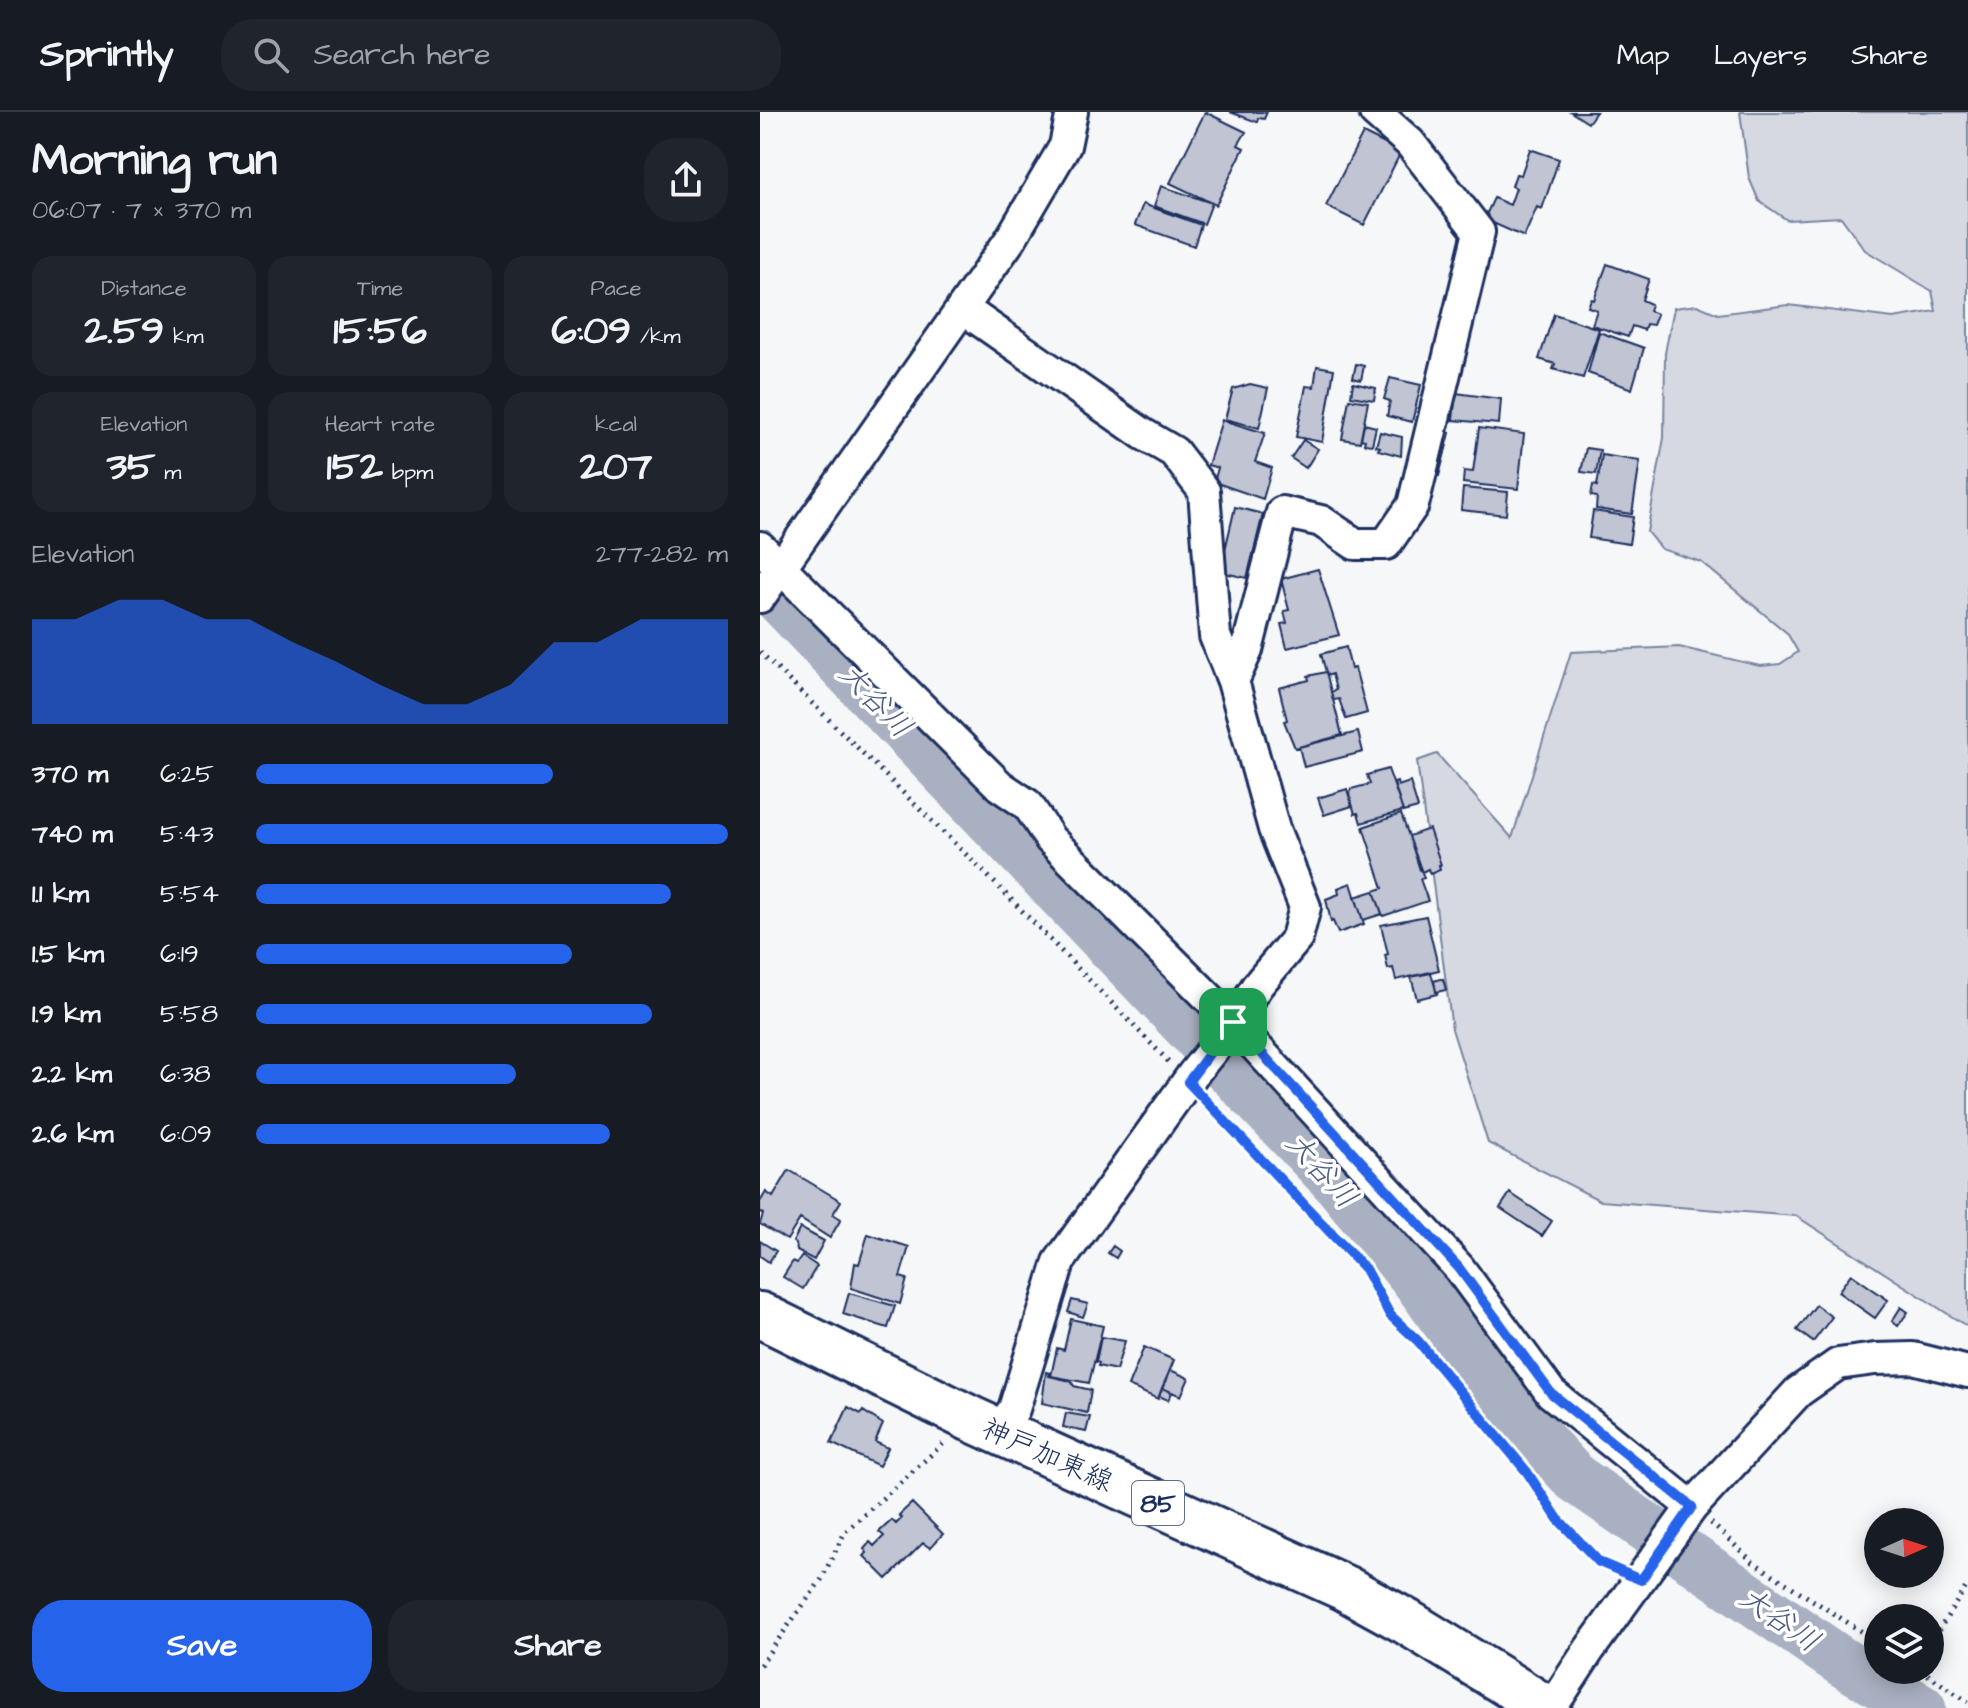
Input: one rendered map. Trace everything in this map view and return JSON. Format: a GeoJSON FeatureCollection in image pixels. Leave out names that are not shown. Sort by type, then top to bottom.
{"type":"FeatureCollection","features":[{"type":"Feature","properties":{"kind":"main road","name":"神戸加東線"},"geometry":{"type":"LineString","coordinates":[[760,1315],[984,1425],[1345,1588],[1548,1708]]}},
{"type":"Feature","properties":{"kind":"street"},"geometry":{"type":"LineString","coordinates":[[760,597],[1010,240],[1065,146],[1072,112]]}},
{"type":"Feature","properties":{"kind":"street"},"geometry":{"type":"LineString","coordinates":[[1233,681],[1247,650],[1282,512],[1321,521],[1355,544],[1386,544],[1413,505],[1417,490],[1479,232],[1410,143],[1375,112]]}},
{"type":"Feature","properties":{"kind":"street"},"geometry":{"type":"LineString","coordinates":[[962,308],[1143,434],[1174,452],[1204,491],[1215,636],[1233,681],[1274,829],[1305,907],[1297,938],[1257,986],[1059,1262],[1014,1409],[984,1425]]}},
{"type":"Feature","properties":{"kind":"street"},"geometry":{"type":"LineString","coordinates":[[760,547],[1000,786],[1028,805],[1050,839],[1459,1268],[1551,1393],[1686,1515]]}},
{"type":"Feature","properties":{"kind":"street"},"geometry":{"type":"LineString","coordinates":[[1548,1708],[1686,1515],[1798,1392],[1838,1364],[1875,1359],[1913,1358],[1968,1372]]}},
{"type":"Feature","properties":{"kind":"path"},"geometry":{"type":"LineString","coordinates":[[760,652],[1190,1078],[1365,1269],[1390,1315],[1418,1341],[1527,1472],[1558,1519],[1599,1562],[1645,1574]]}},
{"type":"Feature","properties":{"kind":"path"},"geometry":{"type":"LineString","coordinates":[[760,1665],[821,1580],[845,1532],[984,1425]]}},
{"type":"Feature","properties":{"kind":"path"},"geometry":{"type":"LineString","coordinates":[[1686,1515],[1864,1633]]}},
{"type":"Feature","properties":{"kind":"path"},"geometry":{"type":"LineString","coordinates":[[1944,1622],[1968,1584]]}},
{"type":"Feature","properties":{"kind":"path"},"geometry":{"type":"LineString","coordinates":[[1942,1684],[1968,1702]]}},
{"type":"Feature","properties":{"kind":"shaded area"},"geometry":{"type":"Polygon","coordinates":[[[1740,112],[1968,112],[1968,1327],[1796,1216],[1601,1201],[1488,1143],[1452,1029],[1417,761],[1437,754],[1512,838],[1571,652],[1679,647],[1760,666],[1780,664],[1798,652],[1787,633],[1701,562],[1661,549],[1647,532],[1664,438],[1665,353],[1674,308],[1697,305],[1718,314],[1788,305],[1893,318],[1936,311],[1932,291],[1865,250],[1841,217],[1787,220],[1759,201],[1749,178],[1740,112]]]}},
{"type":"Feature","properties":{"kind":"building"},"geometry":{"type":"Polygon","coordinates":[[[1205,112],[1246,132],[1238,145],[1244,148],[1216,205],[1170,183],[1205,112]]]}},
{"type":"Feature","properties":{"kind":"building"},"geometry":{"type":"Polygon","coordinates":[[[1230,112],[1267,112],[1264,119],[1258,118],[1257,122],[1230,112]]]}},
{"type":"Feature","properties":{"kind":"building"},"geometry":{"type":"Polygon","coordinates":[[[1571,112],[1596,112],[1588,123],[1571,112]]]}},
{"type":"Feature","properties":{"kind":"building"},"geometry":{"type":"Polygon","coordinates":[[[1363,133],[1401,152],[1364,225],[1326,206],[1363,133]]]}},
{"type":"Feature","properties":{"kind":"building"},"geometry":{"type":"Polygon","coordinates":[[[1530,149],[1559,159],[1542,209],[1537,207],[1524,237],[1484,219],[1494,198],[1510,205],[1516,188],[1512,186],[1516,174],[1521,175],[1530,149]]]}},
{"type":"Feature","properties":{"kind":"building"},"geometry":{"type":"Polygon","coordinates":[[[1161,186],[1212,203],[1204,224],[1154,206],[1161,186]]]}},
{"type":"Feature","properties":{"kind":"building"},"geometry":{"type":"Polygon","coordinates":[[[1143,204],[1201,225],[1194,246],[1135,225],[1143,204]]]}},
{"type":"Feature","properties":{"kind":"building"},"geometry":{"type":"Polygon","coordinates":[[[1607,264],[1649,279],[1642,300],[1651,304],[1649,311],[1657,314],[1653,325],[1646,324],[1644,330],[1632,326],[1628,337],[1592,325],[1597,310],[1588,307],[1591,299],[1594,300],[1607,264]]]}},
{"type":"Feature","properties":{"kind":"building"},"geometry":{"type":"Polygon","coordinates":[[[1554,314],[1599,329],[1583,378],[1553,369],[1555,364],[1539,359],[1554,314]]]}},
{"type":"Feature","properties":{"kind":"building"},"geometry":{"type":"Polygon","coordinates":[[[1599,332],[1644,348],[1632,389],[1588,373],[1599,332]]]}},
{"type":"Feature","properties":{"kind":"building"},"geometry":{"type":"Polygon","coordinates":[[[1356,364],[1364,366],[1361,380],[1353,378],[1356,364]]]}},
{"type":"Feature","properties":{"kind":"building"},"geometry":{"type":"Polygon","coordinates":[[[1317,366],[1334,369],[1322,442],[1296,437],[1306,386],[1314,387],[1317,366]]]}},
{"type":"Feature","properties":{"kind":"building"},"geometry":{"type":"Polygon","coordinates":[[[1390,378],[1421,385],[1412,422],[1387,416],[1390,401],[1384,399],[1390,378]]]}},
{"type":"Feature","properties":{"kind":"building"},"geometry":{"type":"Polygon","coordinates":[[[1353,383],[1376,388],[1374,400],[1351,396],[1353,383]]]}},
{"type":"Feature","properties":{"kind":"building"},"geometry":{"type":"Polygon","coordinates":[[[1250,384],[1268,388],[1259,428],[1225,419],[1233,389],[1250,384]]]}},
{"type":"Feature","properties":{"kind":"building"},"geometry":{"type":"Polygon","coordinates":[[[1456,393],[1501,399],[1499,424],[1453,420],[1456,393]]]}},
{"type":"Feature","properties":{"kind":"building"},"geometry":{"type":"Polygon","coordinates":[[[1349,399],[1368,402],[1360,442],[1342,439],[1349,399]]]}},
{"type":"Feature","properties":{"kind":"building"},"geometry":{"type":"Polygon","coordinates":[[[1222,420],[1265,433],[1255,462],[1272,468],[1263,499],[1214,482],[1218,468],[1208,465],[1222,420]]]}},
{"type":"Feature","properties":{"kind":"building"},"geometry":{"type":"Polygon","coordinates":[[[1364,424],[1376,427],[1372,445],[1364,444],[1365,440],[1361,439],[1364,424]]]}},
{"type":"Feature","properties":{"kind":"building"},"geometry":{"type":"Polygon","coordinates":[[[1479,428],[1524,434],[1518,489],[1463,483],[1464,471],[1473,472],[1479,428]]]}},
{"type":"Feature","properties":{"kind":"building"},"geometry":{"type":"Polygon","coordinates":[[[1440,430],[1450,433],[1439,476],[1428,473],[1440,430]]]}},
{"type":"Feature","properties":{"kind":"building"},"geometry":{"type":"Polygon","coordinates":[[[1380,432],[1402,437],[1401,456],[1378,450],[1380,447],[1376,446],[1380,432]]]}},
{"type":"Feature","properties":{"kind":"building"},"geometry":{"type":"Polygon","coordinates":[[[1303,440],[1318,449],[1306,468],[1291,458],[1303,440]]]}},
{"type":"Feature","properties":{"kind":"building"},"geometry":{"type":"Polygon","coordinates":[[[1586,448],[1600,450],[1596,474],[1581,472],[1586,448]]]}},
{"type":"Feature","properties":{"kind":"building"},"geometry":{"type":"Polygon","coordinates":[[[1602,455],[1640,461],[1632,514],[1596,509],[1597,497],[1591,496],[1593,485],[1597,486],[1602,455]]]}},
{"type":"Feature","properties":{"kind":"building"},"geometry":{"type":"Polygon","coordinates":[[[1463,488],[1508,492],[1506,515],[1461,510],[1463,488]]]}},
{"type":"Feature","properties":{"kind":"building"},"geometry":{"type":"Polygon","coordinates":[[[1235,507],[1263,514],[1247,578],[1220,572],[1235,507]]]}},
{"type":"Feature","properties":{"kind":"building"},"geometry":{"type":"Polygon","coordinates":[[[1593,511],[1633,517],[1629,544],[1589,538],[1593,511]]]}},
{"type":"Feature","properties":{"kind":"building"},"geometry":{"type":"Polygon","coordinates":[[[1318,569],[1339,635],[1287,648],[1281,624],[1287,623],[1284,611],[1289,610],[1281,579],[1318,569]]]}},
{"type":"Feature","properties":{"kind":"building"},"geometry":{"type":"Polygon","coordinates":[[[1346,647],[1367,713],[1346,719],[1339,699],[1333,700],[1331,692],[1336,690],[1332,674],[1327,676],[1321,654],[1346,647]]]}},
{"type":"Feature","properties":{"kind":"building"},"geometry":{"type":"Polygon","coordinates":[[[1326,672],[1342,735],[1295,748],[1284,721],[1287,720],[1279,688],[1326,672]]]}},
{"type":"Feature","properties":{"kind":"building"},"geometry":{"type":"Polygon","coordinates":[[[1358,732],[1363,752],[1304,767],[1299,747],[1358,732]]]}},
{"type":"Feature","properties":{"kind":"building"},"geometry":{"type":"Polygon","coordinates":[[[1388,769],[1403,811],[1361,823],[1358,813],[1355,814],[1349,793],[1351,789],[1370,784],[1367,775],[1388,769]]]}},
{"type":"Feature","properties":{"kind":"building"},"geometry":{"type":"Polygon","coordinates":[[[1397,782],[1398,786],[1410,782],[1418,808],[1403,812],[1394,783],[1397,782]]]}},
{"type":"Feature","properties":{"kind":"building"},"geometry":{"type":"Polygon","coordinates":[[[1347,789],[1352,806],[1324,815],[1318,798],[1347,789]]]}},
{"type":"Feature","properties":{"kind":"building"},"geometry":{"type":"Polygon","coordinates":[[[1401,814],[1424,878],[1420,879],[1428,901],[1383,916],[1374,891],[1383,888],[1363,827],[1401,814]]]}},
{"type":"Feature","properties":{"kind":"building"},"geometry":{"type":"Polygon","coordinates":[[[1429,829],[1441,865],[1440,870],[1430,874],[1428,869],[1420,870],[1409,836],[1429,829]]]}},
{"type":"Feature","properties":{"kind":"building"},"geometry":{"type":"Polygon","coordinates":[[[1351,883],[1364,924],[1338,933],[1331,922],[1326,899],[1339,894],[1338,888],[1351,883]]]}},
{"type":"Feature","properties":{"kind":"building"},"geometry":{"type":"Polygon","coordinates":[[[1374,891],[1382,914],[1363,920],[1355,897],[1374,891]]]}},
{"type":"Feature","properties":{"kind":"building"},"geometry":{"type":"Polygon","coordinates":[[[1426,916],[1439,970],[1396,980],[1393,968],[1388,969],[1381,925],[1426,916]]]}},
{"type":"Feature","properties":{"kind":"building"},"geometry":{"type":"Polygon","coordinates":[[[1431,973],[1437,994],[1417,999],[1411,977],[1431,973]]]}},
{"type":"Feature","properties":{"kind":"building"},"geometry":{"type":"Polygon","coordinates":[[[1443,979],[1446,990],[1436,992],[1434,981],[1443,979]]]}},
{"type":"Feature","properties":{"kind":"building"},"geometry":{"type":"Polygon","coordinates":[[[789,1170],[841,1201],[833,1214],[841,1219],[830,1238],[800,1219],[787,1240],[760,1224],[763,1214],[760,1212],[760,1202],[766,1192],[773,1197],[789,1170]]]}},
{"type":"Feature","properties":{"kind":"building"},"geometry":{"type":"Polygon","coordinates":[[[1510,1193],[1552,1221],[1542,1236],[1500,1208],[1510,1193]]]}},
{"type":"Feature","properties":{"kind":"building"},"geometry":{"type":"Polygon","coordinates":[[[800,1228],[824,1241],[814,1260],[797,1251],[793,1242],[800,1228]]]}},
{"type":"Feature","properties":{"kind":"building"},"geometry":{"type":"Polygon","coordinates":[[[868,1234],[909,1247],[900,1277],[907,1279],[900,1304],[851,1288],[855,1263],[859,1264],[868,1234]]]}},
{"type":"Feature","properties":{"kind":"building"},"geometry":{"type":"Polygon","coordinates":[[[760,1241],[776,1251],[769,1262],[760,1256],[760,1241]]]}},
{"type":"Feature","properties":{"kind":"building"},"geometry":{"type":"Polygon","coordinates":[[[1113,1246],[1120,1251],[1116,1258],[1108,1253],[1113,1246]]]}},
{"type":"Feature","properties":{"kind":"building"},"geometry":{"type":"Polygon","coordinates":[[[802,1256],[817,1266],[803,1289],[783,1277],[793,1261],[797,1263],[802,1256]]]}},
{"type":"Feature","properties":{"kind":"building"},"geometry":{"type":"Polygon","coordinates":[[[1851,1274],[1888,1300],[1875,1318],[1838,1292],[1851,1274]]]}},
{"type":"Feature","properties":{"kind":"building"},"geometry":{"type":"Polygon","coordinates":[[[849,1293],[895,1306],[888,1328],[843,1314],[849,1293]]]}},
{"type":"Feature","properties":{"kind":"building"},"geometry":{"type":"Polygon","coordinates":[[[1072,1300],[1088,1304],[1083,1317],[1068,1312],[1072,1300]]]}},
{"type":"Feature","properties":{"kind":"building"},"geometry":{"type":"Polygon","coordinates":[[[1816,1305],[1832,1317],[1813,1342],[1797,1330],[1816,1305]]]}},
{"type":"Feature","properties":{"kind":"building"},"geometry":{"type":"Polygon","coordinates":[[[1901,1307],[1908,1312],[1898,1326],[1892,1321],[1901,1307]]]}},
{"type":"Feature","properties":{"kind":"building"},"geometry":{"type":"Polygon","coordinates":[[[1071,1319],[1103,1326],[1089,1383],[1051,1376],[1057,1348],[1064,1350],[1071,1319]]]}},
{"type":"Feature","properties":{"kind":"building"},"geometry":{"type":"Polygon","coordinates":[[[1101,1337],[1125,1341],[1116,1370],[1098,1366],[1096,1362],[1101,1337]]]}},
{"type":"Feature","properties":{"kind":"building"},"geometry":{"type":"Polygon","coordinates":[[[1144,1347],[1174,1360],[1158,1399],[1128,1386],[1144,1347]]]}},
{"type":"Feature","properties":{"kind":"building"},"geometry":{"type":"Polygon","coordinates":[[[1170,1370],[1189,1378],[1181,1396],[1162,1388],[1170,1370]]]}},
{"type":"Feature","properties":{"kind":"building"},"geometry":{"type":"Polygon","coordinates":[[[1046,1372],[1050,1373],[1049,1376],[1071,1381],[1074,1386],[1091,1390],[1087,1413],[1042,1403],[1046,1372]]]}},
{"type":"Feature","properties":{"kind":"building"},"geometry":{"type":"Polygon","coordinates":[[[1162,1388],[1172,1392],[1168,1400],[1159,1396],[1162,1388]]]}},
{"type":"Feature","properties":{"kind":"building"},"geometry":{"type":"Polygon","coordinates":[[[848,1407],[861,1414],[863,1411],[883,1424],[875,1442],[888,1448],[879,1466],[831,1443],[848,1407]]]}},
{"type":"Feature","properties":{"kind":"building"},"geometry":{"type":"Polygon","coordinates":[[[1066,1413],[1090,1417],[1086,1432],[1063,1427],[1066,1413]]]}},
{"type":"Feature","properties":{"kind":"building"},"geometry":{"type":"Polygon","coordinates":[[[912,1503],[943,1534],[930,1548],[923,1543],[887,1579],[864,1556],[867,1553],[864,1549],[870,1542],[874,1546],[884,1536],[879,1532],[892,1520],[896,1524],[902,1518],[899,1515],[912,1503]]]}},
{"type":"Feature","properties":{"kind":"waterway","name":"大谷川"},"geometry":{"type":"LineString","coordinates":[[760,579],[1339,1185],[1422,1288],[1500,1396],[1575,1478],[1842,1662],[1921,1708]]}},
{"type":"Feature","properties":{"kind":"route"},"geometry":{"type":"LineString","coordinates":[[1233,1022],[1459,1268],[1551,1393],[1692,1507],[1641,1580],[1599,1562],[1558,1519],[1527,1472],[1418,1341],[1390,1315],[1365,1269],[1188,1082],[1233,1022]]}}]}
